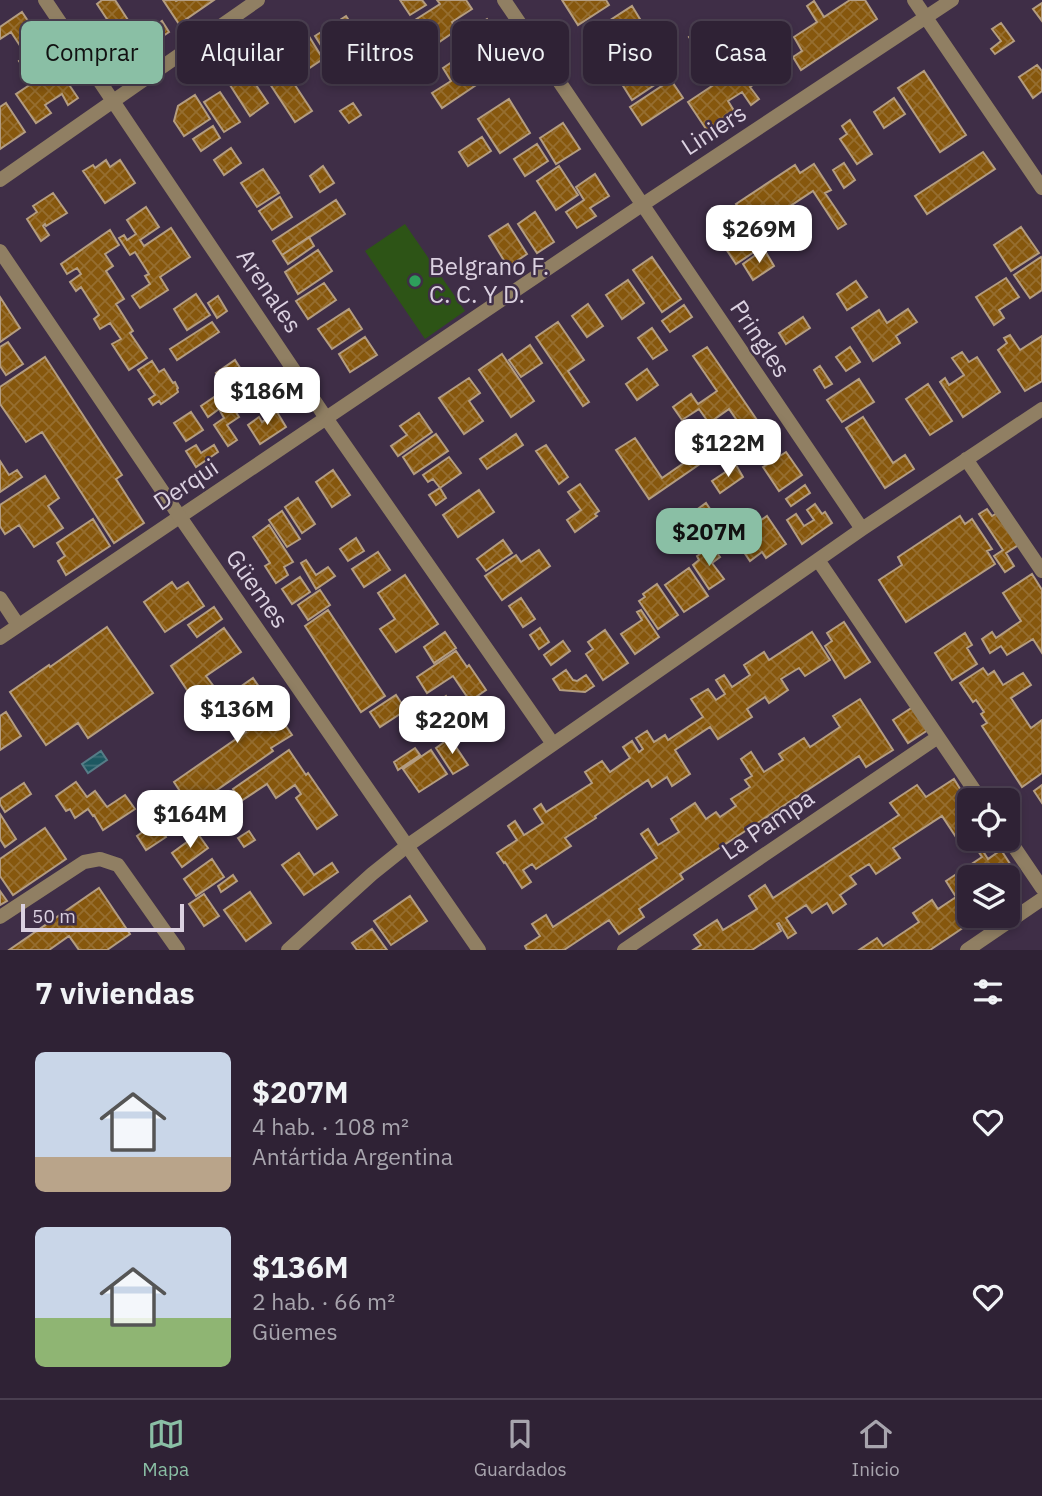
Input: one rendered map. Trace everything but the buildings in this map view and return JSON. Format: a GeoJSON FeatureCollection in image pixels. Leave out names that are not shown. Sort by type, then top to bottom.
{"type":"FeatureCollection","features":[{"type":"Feature","properties":{"kind":"street","name":"Arenales"},"geometry":{"type":"LineString","coordinates":[[45,0],[326,418],[553,744]]}},
{"type":"Feature","properties":{"kind":"street"},"geometry":{"type":"LineString","coordinates":[[0,180],[258,0]]}},
{"type":"Feature","properties":{"kind":"street","name":"Pringles"},"geometry":{"type":"LineString","coordinates":[[504,0],[862,529]]}},
{"type":"Feature","properties":{"kind":"street"},"geometry":{"type":"LineString","coordinates":[[914,0],[1042,188]]}},
{"type":"Feature","properties":{"kind":"street","name":"Liniers"},"geometry":{"type":"LineString","coordinates":[[642,205],[952,0]]}},
{"type":"Feature","properties":{"kind":"street","name":"Derqui"},"geometry":{"type":"LineString","coordinates":[[0,638],[642,205]]}},
{"type":"Feature","properties":{"kind":"street","name":"Güemes"},"geometry":{"type":"LineString","coordinates":[[0,251],[180,517],[480,950]]}},
{"type":"Feature","properties":{"kind":"street"},"geometry":{"type":"LineString","coordinates":[[288,950],[407,846],[862,529],[1042,409]]}},
{"type":"Feature","properties":{"kind":"street"},"geometry":{"type":"LineString","coordinates":[[966,459],[1042,570]]}},
{"type":"Feature","properties":{"kind":"street"},"geometry":{"type":"LineString","coordinates":[[818,560],[973,788]]}},
{"type":"Feature","properties":{"kind":"street"},"geometry":{"type":"LineString","coordinates":[[0,598],[18,625]]}},
{"type":"Feature","properties":{"kind":"street","name":"La Pampa"},"geometry":{"type":"LineString","coordinates":[[624,950],[938,737]]}},
{"type":"Feature","properties":{"kind":"street"},"geometry":{"type":"LineString","coordinates":[[1017,851],[1042,888]]}},
{"type":"Feature","properties":{"kind":"street"},"geometry":{"type":"LineString","coordinates":[[0,918],[84,862],[100,859],[118,865],[178,950]]}},
{"type":"Feature","properties":{"kind":"street"},"geometry":{"type":"LineString","coordinates":[[967,950],[1042,899]]}},
{"type":"Feature","properties":{"kind":"green space","name":"Belgrano F. C. C. Y D."},"geometry":{"type":"Polygon","coordinates":[[[405,224],[465,311],[425,339],[365,251],[405,224]]]}},
{"type":"Feature","properties":{"kind":"shaded area"},"geometry":{"type":"Polygon","coordinates":[[[101,751],[107,760],[88,773],[82,764],[101,751]]]}},
{"type":"Feature","properties":{"kind":"shaded area"},"geometry":{"type":"Polygon","coordinates":[[[217,804],[231,823],[222,829],[208,810],[217,804]]]}},
{"type":"Feature","properties":{"kind":"place","name":"Belgrano F. C. C. Y D."},"geometry":{"type":"Point","coordinates":[415,281]}}]}
